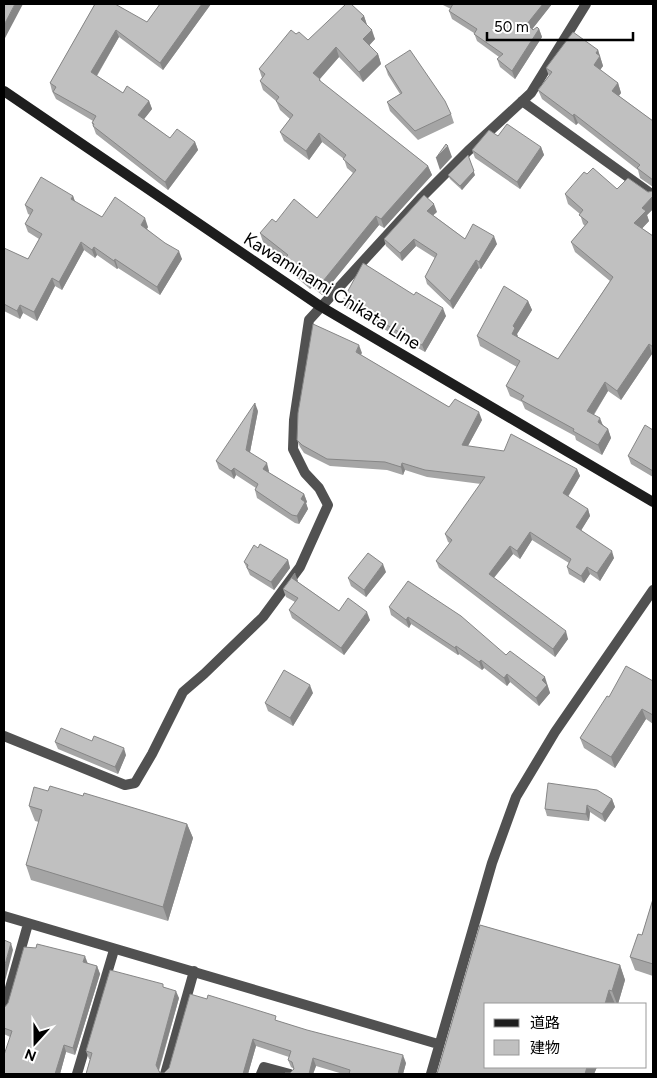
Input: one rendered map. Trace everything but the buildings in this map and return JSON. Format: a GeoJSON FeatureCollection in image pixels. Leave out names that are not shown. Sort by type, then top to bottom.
{"type":"FeatureCollection","features":[{"type":"Feature","properties":{"kind":"main road","name":"Kawaminami Chikata Line"},"geometry":{"type":"LineString","coordinates":[[4,91],[320,306],[653,502]]}},
{"type":"Feature","properties":{"kind":"street"},"geometry":{"type":"LineString","coordinates":[[4,736],[125,785],[135,783],[152,754],[183,692],[269,610],[300,567],[328,505],[319,488],[305,473],[293,449],[294,420],[309,320],[320,306],[468,151],[531,93],[586,4]]}},
{"type":"Feature","properties":{"kind":"street"},"geometry":{"type":"LineString","coordinates":[[522,101],[653,195]]}},
{"type":"Feature","properties":{"kind":"street"},"geometry":{"type":"LineString","coordinates":[[431,1074],[438,1044],[492,863],[516,797],[555,732],[653,590]]}},
{"type":"Feature","properties":{"kind":"street"},"geometry":{"type":"LineString","coordinates":[[4,916],[438,1044]]}},
{"type":"Feature","properties":{"kind":"street"},"geometry":{"type":"LineString","coordinates":[[4,1009],[28,924]]}},
{"type":"Feature","properties":{"kind":"street"},"geometry":{"type":"LineString","coordinates":[[77,1074],[114,950]]}},
{"type":"Feature","properties":{"kind":"street"},"geometry":{"type":"LineString","coordinates":[[165,1074],[194,971]]}},
{"type":"Feature","properties":{"kind":"street"},"geometry":{"type":"LineString","coordinates":[[261,1074],[264,1067],[290,1074]]}}]}
